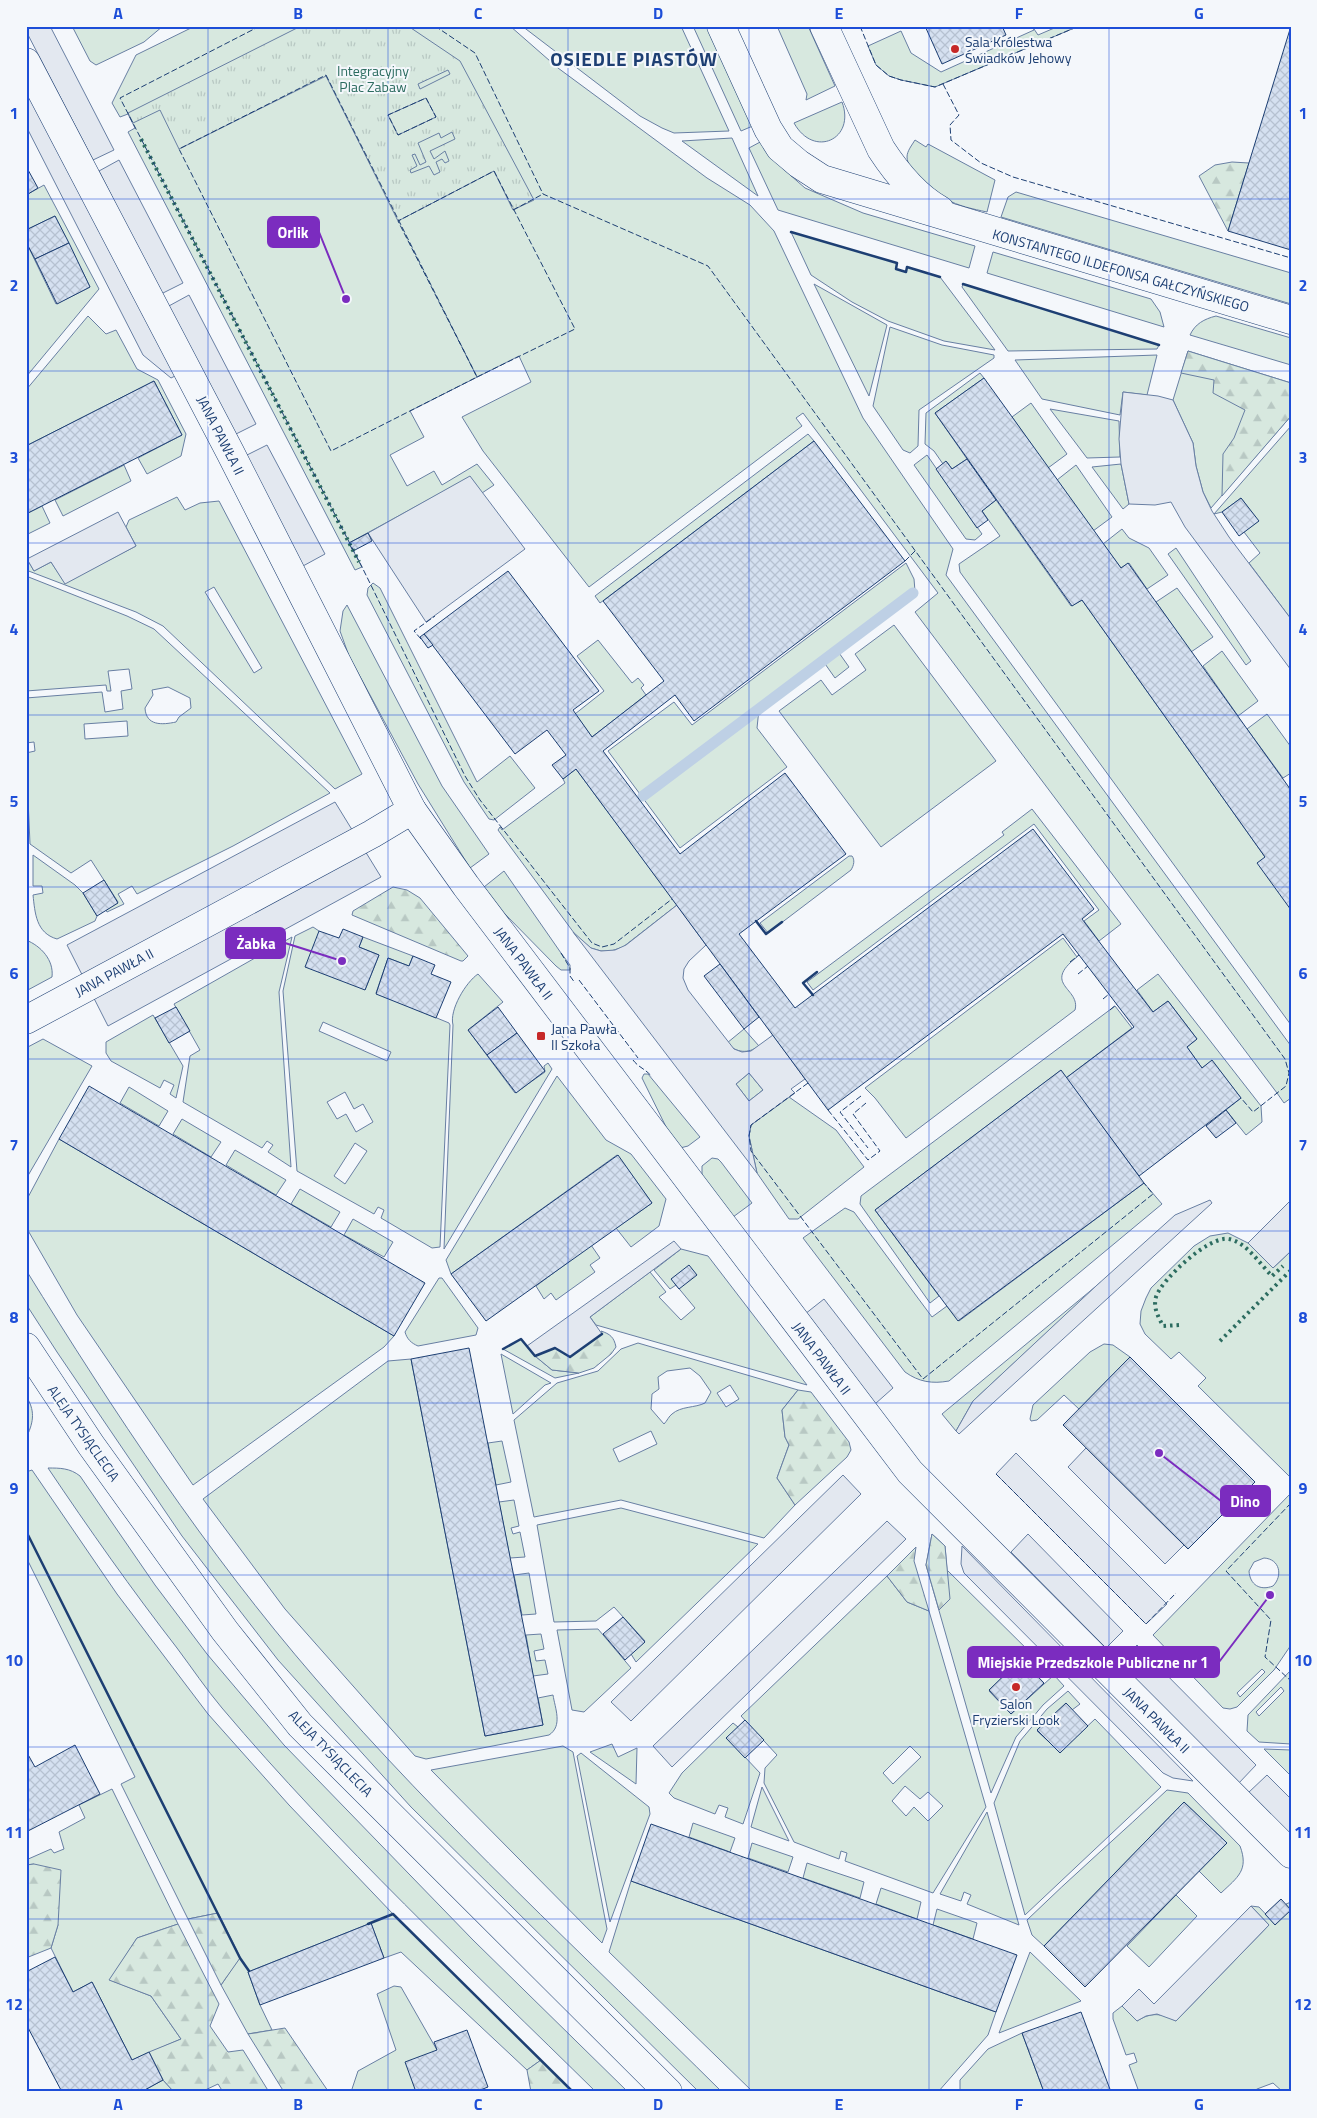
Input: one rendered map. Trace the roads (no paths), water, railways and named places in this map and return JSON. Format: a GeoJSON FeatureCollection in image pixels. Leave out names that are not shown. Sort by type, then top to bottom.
{"type":"FeatureCollection","features":[{"type":"Feature","properties":{"kind":"street","name":"KONSTANTEGO ILDEFONSA GAŁCZYŃSKIEGO"},"geometry":{"type":"LineString","coordinates":[[721,26],[768,129],[780,148],[799,164],[822,179],[849,189],[952,217],[989,231],[1291,320]]}},
{"type":"Feature","properties":{"kind":"street","name":"KONSTANTEGO ILDEFONSA GAŁCZYŃSKIEGO"},"geometry":{"type":"LineString","coordinates":[[824,26],[873,134],[891,164],[917,193],[933,206],[952,217]]}},
{"type":"Feature","properties":{"kind":"street","name":"JANA PAWŁA II"},"geometry":{"type":"LineString","coordinates":[[26,62],[226,444],[412,810],[466,886],[910,1472],[1291,1854]]}},
{"type":"Feature","properties":{"kind":"street","name":"JANA PAWŁA II"},"geometry":{"type":"LineString","coordinates":[[26,1020],[372,834],[412,810]]}},
{"type":"Feature","properties":{"kind":"street","name":"ALEJA TYSIĄCLECIA"},"geometry":{"type":"LineString","coordinates":[[26,1347],[86,1438],[209,1608],[300,1725],[668,2092]]}},
{"type":"Feature","properties":{"kind":"waterway"},"geometry":{"type":"LineString","coordinates":[[643,796],[913,593]]}},
{"type":"Feature","properties":{"kind":"place","name":"Sala Królestwa Świadków Jehowy"},"geometry":{"type":"Point","coordinates":[955,49]}},
{"type":"Feature","properties":{"kind":"place","name":"Orlik"},"geometry":{"type":"Point","coordinates":[346,299]}},
{"type":"Feature","properties":{"kind":"place","name":"Żabka"},"geometry":{"type":"Point","coordinates":[342,961]}},
{"type":"Feature","properties":{"kind":"place","name":"Jana Pawła II Szkoła"},"geometry":{"type":"Point","coordinates":[541,1036]}},
{"type":"Feature","properties":{"kind":"place","name":"Dino"},"geometry":{"type":"Point","coordinates":[1159,1453]}},
{"type":"Feature","properties":{"kind":"place","name":"Miejskie Przedszkole Publiczne nr 1"},"geometry":{"type":"Point","coordinates":[1270,1595]}},
{"type":"Feature","properties":{"kind":"place","name":"Salon Fryzierski Look"},"geometry":{"type":"Point","coordinates":[1016,1687]}},
{"type":"Feature","properties":{"kind":"district","name":"OSIEDLE PIASTÓW"},"geometry":{"type":"Point","coordinates":[634,58]}},
{"type":"Feature","properties":{"kind":"park label","name":"Integracyjny Plac Zabaw"},"geometry":{"type":"Point","coordinates":[373,78]}}]}
